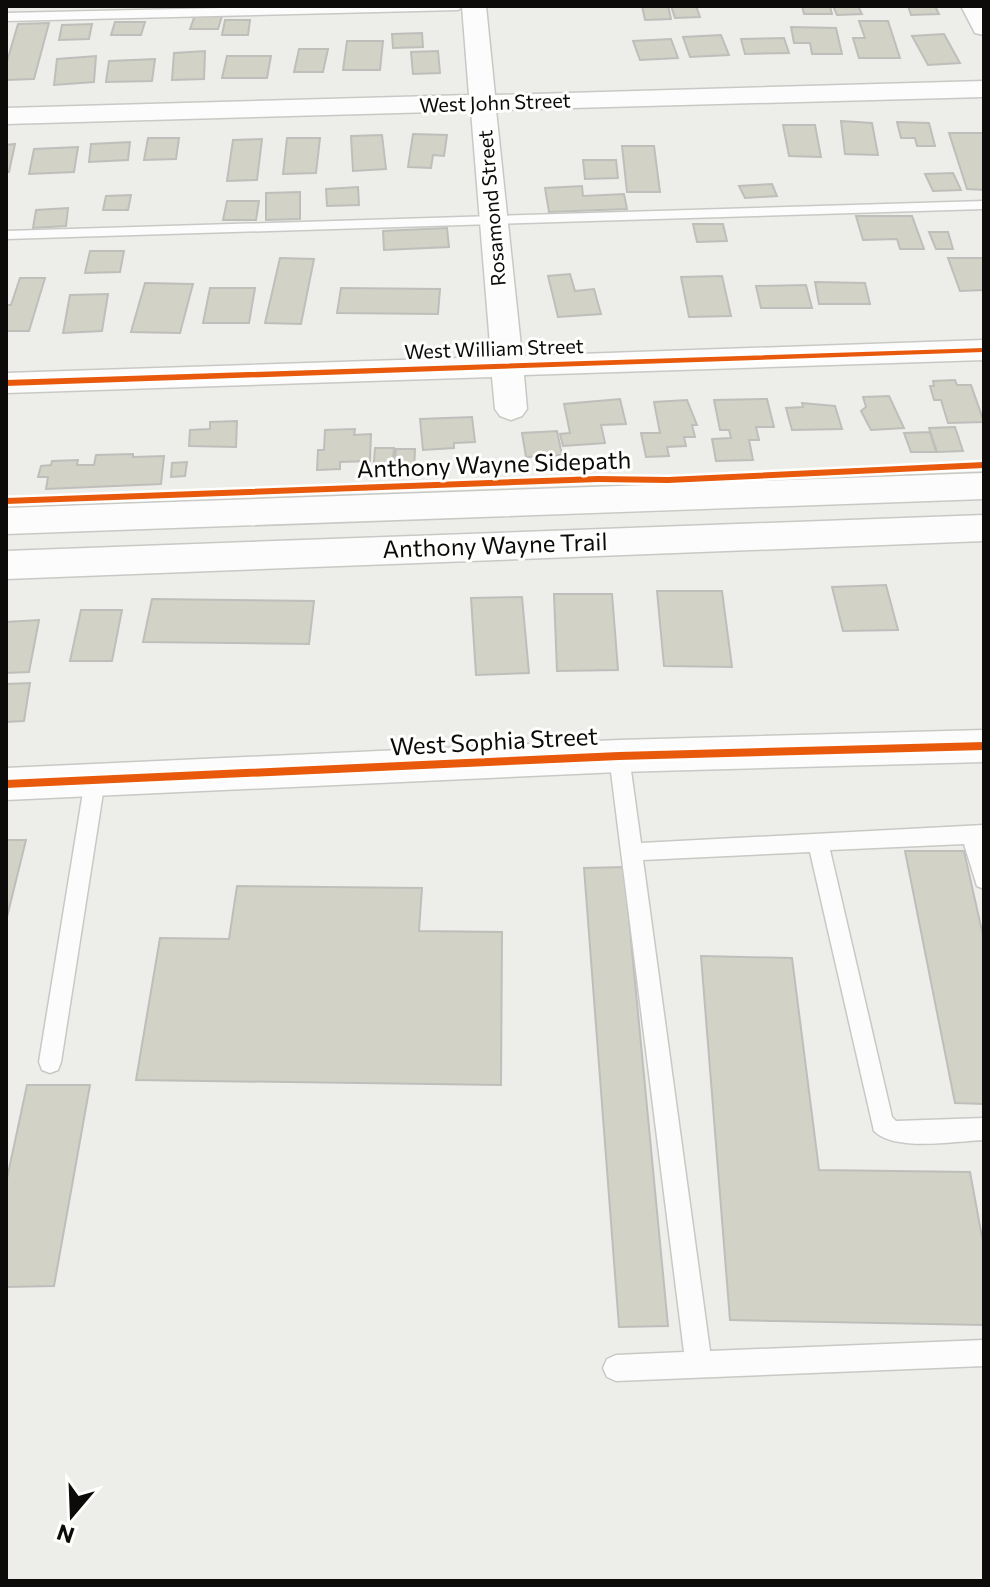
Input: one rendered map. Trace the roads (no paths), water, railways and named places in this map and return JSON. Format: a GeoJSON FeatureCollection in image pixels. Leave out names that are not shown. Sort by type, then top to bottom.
{"type":"FeatureCollection","features":[{"type":"Feature","properties":{"kind":"highway","name":"Anthony Wayne Trail"},"geometry":{"type":"LineString","coordinates":[[6,521],[984,486]]}},
{"type":"Feature","properties":{"kind":"highway","name":"Anthony Wayne Trail"},"geometry":{"type":"LineString","coordinates":[[6,565],[984,528]]}},
{"type":"Feature","properties":{"kind":"street","name":"Rosamond Street"},"geometry":{"type":"LineString","coordinates":[[474,6],[511,409]]}},
{"type":"Feature","properties":{"kind":"street"},"geometry":{"type":"LineString","coordinates":[[973,6],[984,28]]}},
{"type":"Feature","properties":{"kind":"street","name":"West John Street"},"geometry":{"type":"LineString","coordinates":[[6,116],[984,89]]}},
{"type":"Feature","properties":{"kind":"street","name":"West William Street"},"geometry":{"type":"LineString","coordinates":[[6,383],[984,350]]}},
{"type":"Feature","properties":{"kind":"street","name":"West Sophia Street"},"geometry":{"type":"LineString","coordinates":[[6,784],[619,756],[984,746]]}},
{"type":"Feature","properties":{"kind":"lane"},"geometry":{"type":"LineString","coordinates":[[6,17],[458,6]]}},
{"type":"Feature","properties":{"kind":"lane"},"geometry":{"type":"LineString","coordinates":[[6,235],[984,205]]}},
{"type":"Feature","properties":{"kind":"lane"},"geometry":{"type":"LineString","coordinates":[[619,756],[699,1365]]}},
{"type":"Feature","properties":{"kind":"lane"},"geometry":{"type":"LineString","coordinates":[[50,1062],[95,780]]}},
{"type":"Feature","properties":{"kind":"lane"},"geometry":{"type":"LineString","coordinates":[[632,852],[978,835],[984,880]]}},
{"type":"Feature","properties":{"kind":"lane"},"geometry":{"type":"LineString","coordinates":[[818,843],[882,1123],[896,1132],[984,1129]]}},
{"type":"Feature","properties":{"kind":"lane"},"geometry":{"type":"LineString","coordinates":[[616,1368],[984,1353]]}}]}
